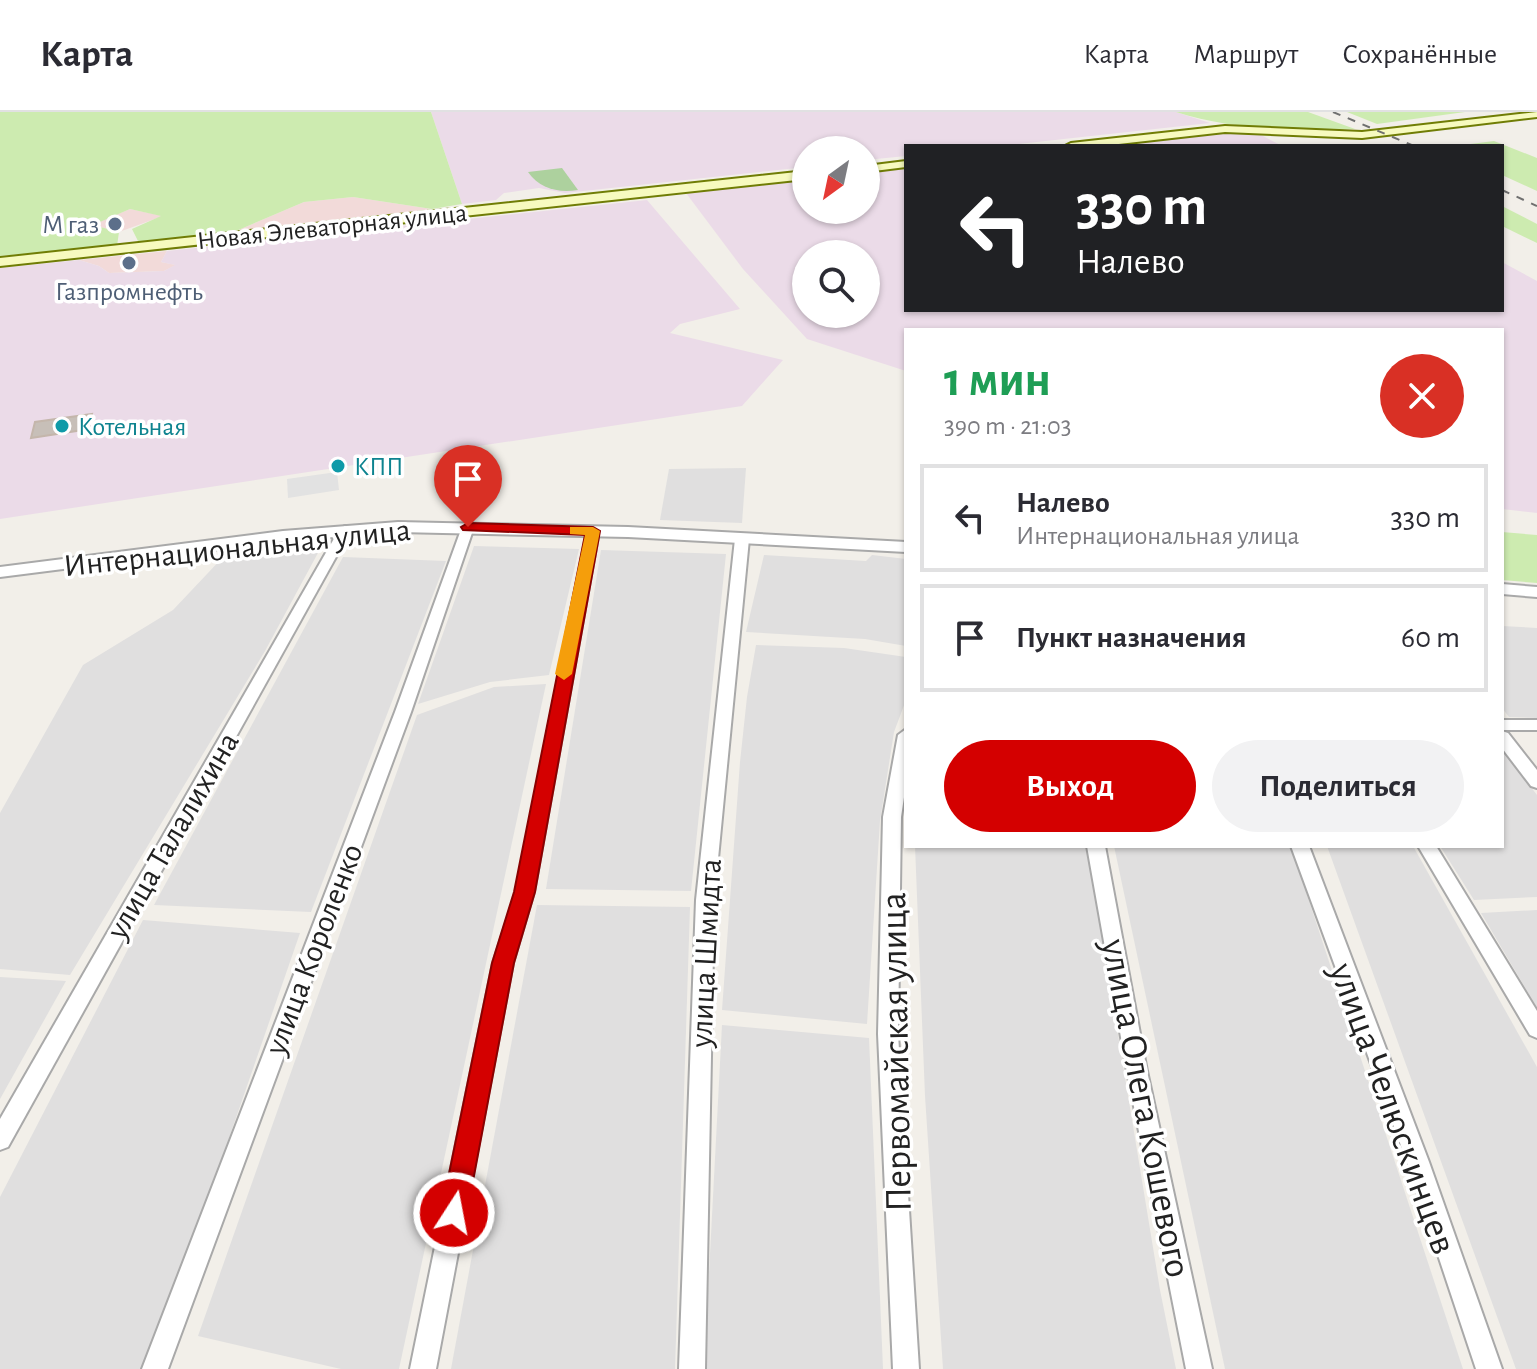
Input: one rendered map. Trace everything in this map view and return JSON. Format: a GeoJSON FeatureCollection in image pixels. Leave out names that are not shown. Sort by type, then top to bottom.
{"type":"FeatureCollection","features":[{"type":"Feature","properties":{"kind":"main road"},"geometry":{"type":"LineString","coordinates":[[1089,144],[1225,129],[1330,135],[1383,133],[1537,114]]}},
{"type":"Feature","properties":{"kind":"main road"},"geometry":{"type":"LineString","coordinates":[[880,167],[904,164]]}},
{"type":"Feature","properties":{"kind":"main road","name":"Новая Элеваторная улица"},"geometry":{"type":"LineString","coordinates":[[0,262],[792,176]]}},
{"type":"Feature","properties":{"kind":"street","name":"Интернациональная улица"},"geometry":{"type":"LineString","coordinates":[[0,572],[345,530],[468,527],[904,547]]}},
{"type":"Feature","properties":{"kind":"street","name":"улица Короленко"},"geometry":{"type":"LineString","coordinates":[[155,1369],[403,712],[468,527]]}},
{"type":"Feature","properties":{"kind":"street","name":"улица Талалихина"},"geometry":{"type":"LineString","coordinates":[[0,1140],[345,530]]}},
{"type":"Feature","properties":{"kind":"street"},"geometry":{"type":"LineString","coordinates":[[423,1369],[503,963],[525,892],[593,531]]}},
{"type":"Feature","properties":{"kind":"street","name":"улица Шмидта"},"geometry":{"type":"LineString","coordinates":[[692,1369],[705,900],[742,539]]}},
{"type":"Feature","properties":{"kind":"street"},"geometry":{"type":"LineString","coordinates":[[1504,589],[1537,592]]}},
{"type":"Feature","properties":{"kind":"street"},"geometry":{"type":"LineString","coordinates":[[1504,725],[1537,725]]}},
{"type":"Feature","properties":{"kind":"street"},"geometry":{"type":"LineString","coordinates":[[1504,740],[1537,782]]}},
{"type":"Feature","properties":{"kind":"street","name":"Первомайская улица"},"geometry":{"type":"LineString","coordinates":[[904,747],[892,817],[888,1034],[906,1369]]}},
{"type":"Feature","properties":{"kind":"street","name":"улица Олега Кошевого"},"geometry":{"type":"LineString","coordinates":[[1096,848],[1137,1071],[1199,1369]]}},
{"type":"Feature","properties":{"kind":"street","name":"улица Челюскинцев"},"geometry":{"type":"LineString","coordinates":[[1301,848],[1418,1162],[1489,1369]]}},
{"type":"Feature","properties":{"kind":"street"},"geometry":{"type":"LineString","coordinates":[[1428,848],[1537,1029]]}},
{"type":"Feature","properties":{"kind":"shaded area"},"geometry":{"type":"Polygon","coordinates":[[[431,112],[1176,112],[1210,123],[1019,144],[904,144],[904,156],[880,159],[880,136],[792,136],[792,169],[565,193],[539,188],[504,193],[496,200],[462,204],[431,112]]]}},
{"type":"Feature","properties":{"kind":"shaded area"},"geometry":{"type":"Polygon","coordinates":[[[1224,133],[1261,135],[1278,144],[1125,144],[1224,133]]]}},
{"type":"Feature","properties":{"kind":"shaded area"},"geometry":{"type":"Polygon","coordinates":[[[904,169],[904,312],[1504,312],[1504,263],[1537,281],[1537,513],[1504,509],[1504,328],[904,328],[904,370],[807,339],[797,328],[880,328],[880,240],[792,240],[792,323],[743,269],[686,193],[792,182],[792,224],[880,224],[880,172],[904,169]]]}},
{"type":"Feature","properties":{"kind":"shaded area"},"geometry":{"type":"Polygon","coordinates":[[[353,197],[432,209],[229,234],[304,202],[353,197]]]}},
{"type":"Feature","properties":{"kind":"shaded area"},"geometry":{"type":"Polygon","coordinates":[[[647,200],[740,309],[680,324],[670,333],[783,360],[742,406],[0,519],[0,268],[79,260],[99,266],[109,273],[164,271],[175,265],[161,262],[167,251],[647,200]]]}},
{"type":"Feature","properties":{"kind":"shaded area"},"geometry":{"type":"Polygon","coordinates":[[[130,209],[163,216],[119,232],[92,225],[130,209]]]}},
{"type":"Feature","properties":{"kind":"shaded area","name":"Газпромнефть"},"geometry":{"type":"Polygon","coordinates":[[[167,251],[161,262],[176,265],[164,271],[109,273],[99,266],[79,260],[167,251]]]}},
{"type":"Feature","properties":{"kind":"shaded area"},"geometry":{"type":"Polygon","coordinates":[[[746,468],[742,523],[660,520],[669,469],[746,468]]]}},
{"type":"Feature","properties":{"kind":"shaded area"},"geometry":{"type":"Polygon","coordinates":[[[337,472],[339,490],[288,498],[287,479],[337,472]]]}},
{"type":"Feature","properties":{"kind":"shaded area"},"geometry":{"type":"Polygon","coordinates":[[[474,546],[579,549],[549,675],[490,682],[418,704],[474,546]]]}},
{"type":"Feature","properties":{"kind":"shaded area"},"geometry":{"type":"Polygon","coordinates":[[[601,550],[726,554],[691,891],[546,889],[601,550]]]}},
{"type":"Feature","properties":{"kind":"shaded area"},"geometry":{"type":"Polygon","coordinates":[[[319,551],[265,651],[70,975],[0,969],[0,813],[83,665],[173,610],[224,556],[319,551]]]}},
{"type":"Feature","properties":{"kind":"shaded area"},"geometry":{"type":"Polygon","coordinates":[[[764,555],[866,561],[872,555],[904,559],[904,646],[865,639],[746,632],[764,555]]]}},
{"type":"Feature","properties":{"kind":"shaded area"},"geometry":{"type":"Polygon","coordinates":[[[343,557],[446,561],[311,912],[154,905],[343,557]]]}},
{"type":"Feature","properties":{"kind":"shaded area"},"geometry":{"type":"Polygon","coordinates":[[[1504,626],[1537,628],[1537,718],[1509,717],[1504,711],[1504,626]]]}},
{"type":"Feature","properties":{"kind":"shaded area"},"geometry":{"type":"Polygon","coordinates":[[[756,645],[844,648],[904,657],[904,705],[894,732],[880,821],[867,1024],[722,1010],[747,697],[756,645]]]}},
{"type":"Feature","properties":{"kind":"shaded area"},"geometry":{"type":"Polygon","coordinates":[[[546,684],[399,1369],[341,1369],[198,1336],[417,715],[494,687],[546,684]]]}},
{"type":"Feature","properties":{"kind":"shaded area"},"geometry":{"type":"Polygon","coordinates":[[[1504,752],[1537,795],[1537,897],[1474,900],[1441,848],[1504,848],[1504,752]]]}},
{"type":"Feature","properties":{"kind":"shaded area"},"geometry":{"type":"Polygon","coordinates":[[[915,848],[1087,848],[1160,1290],[1176,1369],[943,1369],[925,1096],[915,848]]]}},
{"type":"Feature","properties":{"kind":"shaded area"},"geometry":{"type":"Polygon","coordinates":[[[1114,848],[1292,848],[1463,1369],[1225,1369],[1114,848]]]}},
{"type":"Feature","properties":{"kind":"shaded area"},"geometry":{"type":"Polygon","coordinates":[[[1328,848],[1414,848],[1537,1067],[1537,1369],[1516,1369],[1328,848]]]}},
{"type":"Feature","properties":{"kind":"shaded area"},"geometry":{"type":"Polygon","coordinates":[[[537,905],[690,907],[675,1369],[451,1369],[537,905]]]}},
{"type":"Feature","properties":{"kind":"shaded area"},"geometry":{"type":"Polygon","coordinates":[[[1537,910],[1537,1008],[1481,913],[1537,910]]]}},
{"type":"Feature","properties":{"kind":"shaded area"},"geometry":{"type":"Polygon","coordinates":[[[143,920],[300,933],[149,1369],[0,1369],[0,1197],[143,920]]]}},
{"type":"Feature","properties":{"kind":"shaded area"},"geometry":{"type":"Polygon","coordinates":[[[0,977],[66,981],[0,1099],[0,977]]]}},
{"type":"Feature","properties":{"kind":"shaded area"},"geometry":{"type":"Polygon","coordinates":[[[722,1025],[869,1038],[883,1369],[704,1369],[722,1025]]]}},
{"type":"Feature","properties":{"kind":"green space"},"geometry":{"type":"Polygon","coordinates":[[[0,112],[431,112],[462,204],[432,209],[353,197],[304,202],[229,234],[139,243],[132,229],[161,216],[130,209],[93,225],[119,232],[117,246],[0,256],[0,112]]]}},
{"type":"Feature","properties":{"kind":"green space"},"geometry":{"type":"Polygon","coordinates":[[[1176,112],[1308,112],[1355,129],[1264,128],[1220,123],[1176,112]]]}},
{"type":"Feature","properties":{"kind":"green space"},"geometry":{"type":"Polygon","coordinates":[[[1347,112],[1465,112],[1377,124],[1347,112]]]}},
{"type":"Feature","properties":{"kind":"green space"},"geometry":{"type":"Polygon","coordinates":[[[1494,141],[1502,144],[1471,144],[1494,141]]]}},
{"type":"Feature","properties":{"kind":"green space"},"geometry":{"type":"Polygon","coordinates":[[[1504,145],[1537,158],[1537,191],[1504,176],[1504,145]]]}},
{"type":"Feature","properties":{"kind":"green space"},"geometry":{"type":"Polygon","coordinates":[[[562,168],[578,190],[550,188],[528,172],[562,168]]]}},
{"type":"Feature","properties":{"kind":"green space"},"geometry":{"type":"Polygon","coordinates":[[[1504,207],[1537,224],[1537,243],[1504,227],[1504,207]]]}},
{"type":"Feature","properties":{"kind":"green space"},"geometry":{"type":"Polygon","coordinates":[[[1504,532],[1537,535],[1537,583],[1504,580],[1504,532]]]}},
{"type":"Feature","properties":{"kind":"building","name":"Котельная"},"geometry":{"type":"Polygon","coordinates":[[[92,414],[89,429],[31,438],[35,422],[92,414]]]}},
{"type":"Feature","properties":{"kind":"railway"},"geometry":{"type":"LineString","coordinates":[[1333,112],[1409,144]]}},
{"type":"Feature","properties":{"kind":"railway"},"geometry":{"type":"LineString","coordinates":[[1504,191],[1537,206]]}},
{"type":"Feature","properties":{"kind":"slow traffic"},"geometry":{"type":"LineString","coordinates":[[564,674],[593,531],[575,531]]}},
{"type":"Feature","properties":{"kind":"place","name":"М газ"},"geometry":{"type":"Point","coordinates":[115,224]}},
{"type":"Feature","properties":{"kind":"place","name":"Газпромнефть"},"geometry":{"type":"Point","coordinates":[129,263]}},
{"type":"Feature","properties":{"kind":"place","name":"Котельная"},"geometry":{"type":"Point","coordinates":[62,426]}},
{"type":"Feature","properties":{"kind":"place","name":"КПП"},"geometry":{"type":"Point","coordinates":[338,466]}},
{"type":"Feature","properties":{"kind":"route"},"geometry":{"type":"LineString","coordinates":[[454,1213],[503,963],[525,892],[563,677],[593,531],[468,527]]}}]}
